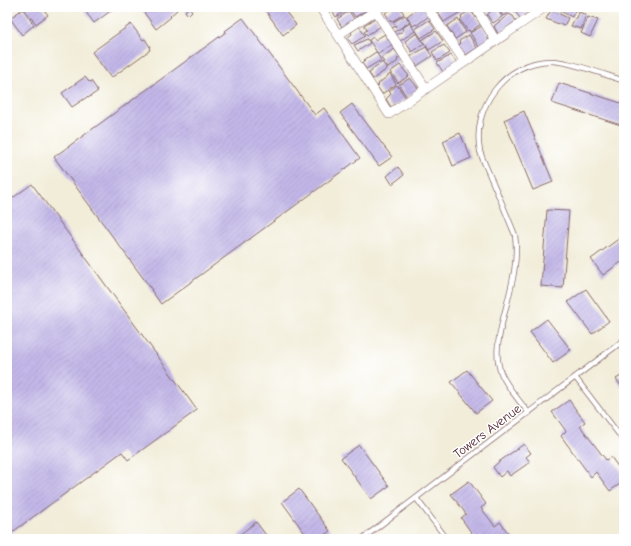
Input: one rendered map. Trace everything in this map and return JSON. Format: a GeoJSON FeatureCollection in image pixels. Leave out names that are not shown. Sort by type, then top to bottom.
{"type":"FeatureCollection","features":[{"type":"Feature","properties":{"kind":"street"},"geometry":{"type":"LineString","coordinates":[[320,7],[389,114],[545,7]]}},
{"type":"Feature","properties":{"kind":"street"},"geometry":{"type":"LineString","coordinates":[[427,7],[465,62]]}},
{"type":"Feature","properties":{"kind":"street"},"geometry":{"type":"LineString","coordinates":[[474,7],[496,41]]}},
{"type":"Feature","properties":{"kind":"street"},"geometry":{"type":"LineString","coordinates":[[338,35],[376,8],[426,89]]}},
{"type":"Feature","properties":{"kind":"lane"},"geometry":{"type":"LineString","coordinates":[[529,413],[501,374],[497,359],[497,346],[514,273],[517,248],[515,235],[480,152],[478,134],[481,117],[487,101],[496,88],[507,77],[521,68],[537,63],[552,61],[570,64],[624,81]]}},
{"type":"Feature","properties":{"kind":"lane","name":"Towers Avenue"},"geometry":{"type":"LineString","coordinates":[[362,539],[624,340]]}},
{"type":"Feature","properties":{"kind":"lane"},"geometry":{"type":"LineString","coordinates":[[576,377],[624,442]]}},
{"type":"Feature","properties":{"kind":"lane"},"geometry":{"type":"LineString","coordinates":[[416,498],[447,539]]}},
{"type":"Feature","properties":{"kind":"building"},"geometry":{"type":"Polygon","coordinates":[[[42,7],[48,15],[36,24],[24,8],[42,7]]]}},
{"type":"Feature","properties":{"kind":"building"},"geometry":{"type":"Polygon","coordinates":[[[82,7],[116,7],[94,23],[82,7]]]}},
{"type":"Feature","properties":{"kind":"building"},"geometry":{"type":"Polygon","coordinates":[[[140,7],[175,7],[177,10],[156,29],[140,7]]]}},
{"type":"Feature","properties":{"kind":"building"},"geometry":{"type":"Polygon","coordinates":[[[189,7],[192,11],[188,15],[185,11],[189,7]]]}},
{"type":"Feature","properties":{"kind":"building"},"geometry":{"type":"Polygon","coordinates":[[[263,7],[282,7],[296,25],[283,35],[263,7]]]}},
{"type":"Feature","properties":{"kind":"building"},"geometry":{"type":"Polygon","coordinates":[[[330,7],[347,7],[348,9],[336,17],[330,7]]]}},
{"type":"Feature","properties":{"kind":"building"},"geometry":{"type":"Polygon","coordinates":[[[354,7],[368,7],[369,9],[355,17],[350,10],[354,7]]]}},
{"type":"Feature","properties":{"kind":"building"},"geometry":{"type":"Polygon","coordinates":[[[395,7],[400,7],[404,14],[391,22],[385,13],[395,7]]]}},
{"type":"Feature","properties":{"kind":"building"},"geometry":{"type":"Polygon","coordinates":[[[420,7],[423,7],[429,16],[417,25],[416,24],[413,26],[407,16],[420,7]]]}},
{"type":"Feature","properties":{"kind":"building"},"geometry":{"type":"Polygon","coordinates":[[[443,7],[467,8],[444,22],[437,11],[443,7]]]}},
{"type":"Feature","properties":{"kind":"building"},"geometry":{"type":"Polygon","coordinates":[[[496,7],[502,17],[493,23],[487,15],[490,12],[489,10],[496,7]]]}},
{"type":"Feature","properties":{"kind":"building"},"geometry":{"type":"Polygon","coordinates":[[[498,7],[510,7],[512,10],[503,16],[498,7]]]}},
{"type":"Feature","properties":{"kind":"building"},"geometry":{"type":"Polygon","coordinates":[[[524,7],[528,13],[520,18],[512,8],[524,7]]]}},
{"type":"Feature","properties":{"kind":"building"},"geometry":{"type":"Polygon","coordinates":[[[562,7],[577,7],[572,17],[560,11],[562,7]]]}},
{"type":"Feature","properties":{"kind":"building"},"geometry":{"type":"Polygon","coordinates":[[[23,9],[34,25],[22,35],[10,18],[23,9]]]}},
{"type":"Feature","properties":{"kind":"building"},"geometry":{"type":"Polygon","coordinates":[[[551,10],[568,18],[564,26],[546,19],[551,10]]]}},
{"type":"Feature","properties":{"kind":"building"},"geometry":{"type":"Polygon","coordinates":[[[349,11],[354,19],[342,27],[337,19],[349,11]]]}},
{"type":"Feature","properties":{"kind":"building"},"geometry":{"type":"Polygon","coordinates":[[[471,11],[481,24],[470,32],[460,20],[462,18],[461,16],[471,11]]]}},
{"type":"Feature","properties":{"kind":"building"},"geometry":{"type":"Polygon","coordinates":[[[579,12],[586,15],[581,29],[571,26],[575,18],[577,18],[579,12]]]}},
{"type":"Feature","properties":{"kind":"building"},"geometry":{"type":"Polygon","coordinates":[[[509,14],[513,16],[516,21],[498,34],[494,26],[509,14]]]}},
{"type":"Feature","properties":{"kind":"building"},"geometry":{"type":"Polygon","coordinates":[[[405,15],[410,22],[394,32],[392,28],[396,26],[393,22],[405,15]]]}},
{"type":"Feature","properties":{"kind":"building"},"geometry":{"type":"Polygon","coordinates":[[[588,17],[598,20],[590,37],[581,33],[588,17]]]}},
{"type":"Feature","properties":{"kind":"building"},"geometry":{"type":"Polygon","coordinates":[[[243,18],[315,115],[324,108],[360,158],[161,304],[54,157],[226,32],[225,31],[243,18]]]}},
{"type":"Feature","properties":{"kind":"building"},"geometry":{"type":"Polygon","coordinates":[[[375,18],[381,26],[367,35],[364,32],[367,30],[364,25],[375,18]]]}},
{"type":"Feature","properties":{"kind":"building"},"geometry":{"type":"Polygon","coordinates":[[[458,19],[466,32],[455,39],[447,26],[458,19]]]}},
{"type":"Feature","properties":{"kind":"building"},"geometry":{"type":"Polygon","coordinates":[[[429,20],[435,29],[421,38],[415,29],[429,20]]]}},
{"type":"Feature","properties":{"kind":"building"},"geometry":{"type":"Polygon","coordinates":[[[410,23],[415,31],[400,41],[396,35],[403,31],[402,28],[410,23]]]}},
{"type":"Feature","properties":{"kind":"building"},"geometry":{"type":"Polygon","coordinates":[[[131,24],[143,40],[145,39],[150,47],[150,50],[111,78],[92,52],[131,24]]]}},
{"type":"Feature","properties":{"kind":"building"},"geometry":{"type":"Polygon","coordinates":[[[359,26],[365,36],[352,44],[347,38],[352,34],[351,32],[359,26]]]}},
{"type":"Feature","properties":{"kind":"building"},"geometry":{"type":"Polygon","coordinates":[[[482,26],[489,36],[487,37],[489,41],[479,47],[470,33],[482,26]]]}},
{"type":"Feature","properties":{"kind":"building"},"geometry":{"type":"Polygon","coordinates":[[[436,31],[443,41],[429,50],[422,40],[436,31]]]}},
{"type":"Feature","properties":{"kind":"building"},"geometry":{"type":"Polygon","coordinates":[[[417,33],[424,44],[412,52],[405,41],[417,33]]]}},
{"type":"Feature","properties":{"kind":"building"},"geometry":{"type":"Polygon","coordinates":[[[385,34],[392,45],[378,54],[369,40],[373,37],[375,40],[385,34]]]}},
{"type":"Feature","properties":{"kind":"building"},"geometry":{"type":"Polygon","coordinates":[[[469,35],[477,48],[466,55],[458,45],[460,44],[459,41],[469,35]]]}},
{"type":"Feature","properties":{"kind":"building"},"geometry":{"type":"Polygon","coordinates":[[[367,39],[370,43],[358,51],[354,45],[367,39]]]}},
{"type":"Feature","properties":{"kind":"building"},"geometry":{"type":"Polygon","coordinates":[[[444,45],[450,53],[437,61],[432,52],[444,45]]]}},
{"type":"Feature","properties":{"kind":"building"},"geometry":{"type":"Polygon","coordinates":[[[426,47],[432,56],[417,66],[410,57],[426,47]]]}},
{"type":"Feature","properties":{"kind":"building"},"geometry":{"type":"Polygon","coordinates":[[[394,49],[400,57],[397,59],[398,61],[388,68],[381,58],[394,49]]]}},
{"type":"Feature","properties":{"kind":"building"},"geometry":{"type":"Polygon","coordinates":[[[376,52],[381,60],[366,69],[362,63],[376,52]]]}},
{"type":"Feature","properties":{"kind":"building"},"geometry":{"type":"Polygon","coordinates":[[[451,55],[457,63],[443,72],[437,63],[451,55]]]}},
{"type":"Feature","properties":{"kind":"building"},"geometry":{"type":"Polygon","coordinates":[[[382,62],[387,69],[373,79],[369,73],[382,62]]]}},
{"type":"Feature","properties":{"kind":"building"},"geometry":{"type":"Polygon","coordinates":[[[400,65],[409,76],[398,83],[390,72],[400,65]]]}},
{"type":"Feature","properties":{"kind":"building"},"geometry":{"type":"Polygon","coordinates":[[[390,74],[396,84],[382,94],[377,86],[390,74]]]}},
{"type":"Feature","properties":{"kind":"building"},"geometry":{"type":"Polygon","coordinates":[[[85,77],[89,82],[91,81],[98,91],[72,107],[62,93],[85,77]]]}},
{"type":"Feature","properties":{"kind":"building"},"geometry":{"type":"Polygon","coordinates":[[[410,78],[419,89],[407,97],[399,85],[410,78]]]}},
{"type":"Feature","properties":{"kind":"building"},"geometry":{"type":"Polygon","coordinates":[[[559,83],[624,104],[624,126],[552,103],[559,83]]]}},
{"type":"Feature","properties":{"kind":"building"},"geometry":{"type":"Polygon","coordinates":[[[397,85],[406,98],[397,105],[396,104],[391,107],[386,99],[391,94],[389,91],[397,85]]]}},
{"type":"Feature","properties":{"kind":"building"},"geometry":{"type":"Polygon","coordinates":[[[352,104],[392,157],[379,166],[340,113],[352,104]]]}},
{"type":"Feature","properties":{"kind":"building"},"geometry":{"type":"Polygon","coordinates":[[[524,111],[553,182],[533,190],[504,120],[524,111]]]}},
{"type":"Feature","properties":{"kind":"building"},"geometry":{"type":"Polygon","coordinates":[[[460,133],[471,158],[453,166],[443,141],[460,133]]]}},
{"type":"Feature","properties":{"kind":"building"},"geometry":{"type":"Polygon","coordinates":[[[398,167],[404,175],[392,184],[387,176],[398,167]]]}},
{"type":"Feature","properties":{"kind":"building"},"geometry":{"type":"Polygon","coordinates":[[[32,184],[197,410],[128,460],[122,452],[7,536],[7,202],[32,184]]]}},
{"type":"Feature","properties":{"kind":"building"},"geometry":{"type":"Polygon","coordinates":[[[547,210],[569,211],[563,288],[541,286],[547,210]]]}},
{"type":"Feature","properties":{"kind":"building"},"geometry":{"type":"Polygon","coordinates":[[[624,235],[624,260],[603,275],[591,259],[624,235]]]}},
{"type":"Feature","properties":{"kind":"building"},"geometry":{"type":"Polygon","coordinates":[[[586,289],[609,321],[592,334],[568,302],[586,289]]]}},
{"type":"Feature","properties":{"kind":"building"},"geometry":{"type":"Polygon","coordinates":[[[547,319],[571,350],[553,363],[530,332],[547,319]]]}},
{"type":"Feature","properties":{"kind":"building"},"geometry":{"type":"Polygon","coordinates":[[[467,370],[492,401],[476,413],[451,382],[467,370]]]}},
{"type":"Feature","properties":{"kind":"building"},"geometry":{"type":"Polygon","coordinates":[[[624,374],[624,390],[616,379],[624,374]]]}},
{"type":"Feature","properties":{"kind":"building"},"geometry":{"type":"Polygon","coordinates":[[[569,400],[585,422],[580,426],[606,460],[611,457],[624,475],[624,481],[610,491],[596,472],[591,477],[561,436],[566,431],[552,412],[569,400]]]}},
{"type":"Feature","properties":{"kind":"building"},"geometry":{"type":"Polygon","coordinates":[[[524,444],[531,453],[526,457],[530,462],[510,476],[507,471],[500,477],[493,467],[524,444]]]}},
{"type":"Feature","properties":{"kind":"building"},"geometry":{"type":"Polygon","coordinates":[[[359,445],[389,486],[371,499],[341,458],[359,445]]]}},
{"type":"Feature","properties":{"kind":"building"},"geometry":{"type":"Polygon","coordinates":[[[469,481],[486,504],[481,508],[495,526],[500,522],[513,539],[476,539],[461,518],[466,514],[451,494],[469,481]]]}},
{"type":"Feature","properties":{"kind":"building"},"geometry":{"type":"Polygon","coordinates":[[[299,489],[330,531],[319,539],[309,539],[282,502],[299,489]]]}},
{"type":"Feature","properties":{"kind":"building"},"geometry":{"type":"Polygon","coordinates":[[[256,522],[269,539],[242,539],[239,535],[256,522]]]}}]}
